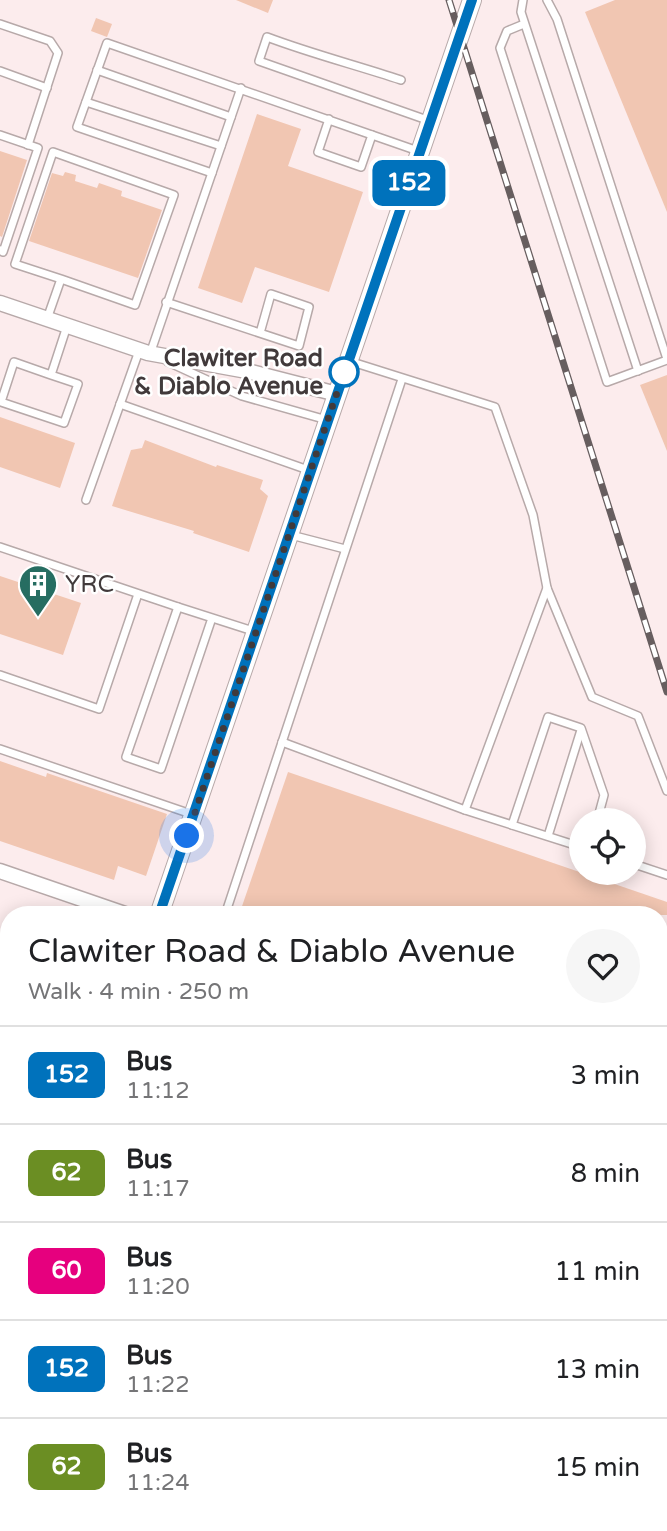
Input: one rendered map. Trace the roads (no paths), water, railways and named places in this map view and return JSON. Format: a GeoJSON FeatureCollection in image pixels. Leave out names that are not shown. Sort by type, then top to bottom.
{"type":"FeatureCollection","features":[{"type":"Feature","properties":{"kind":"street"},"geometry":{"type":"LineString","coordinates":[[162,906],[472,0]]}},
{"type":"Feature","properties":{"kind":"street"},"geometry":{"type":"LineString","coordinates":[[0,303],[144,352],[247,371],[337,394]]}},
{"type":"Feature","properties":{"kind":"street"},"geometry":{"type":"LineString","coordinates":[[0,871],[84,906]]}},
{"type":"Feature","properties":{"kind":"lane"},"geometry":{"type":"LineString","coordinates":[[523,0],[520,8],[524,24],[638,371]]}},
{"type":"Feature","properties":{"kind":"lane"},"geometry":{"type":"LineString","coordinates":[[524,24],[507,31],[500,48],[607,382],[667,360],[556,19],[547,0]]}},
{"type":"Feature","properties":{"kind":"lane"},"geometry":{"type":"LineString","coordinates":[[0,24],[56,46],[58,53],[28,145]]}},
{"type":"Feature","properties":{"kind":"lane"},"geometry":{"type":"LineString","coordinates":[[401,80],[336,58],[325,59],[267,37],[259,61],[431,121]]}},
{"type":"Feature","properties":{"kind":"lane"},"geometry":{"type":"LineString","coordinates":[[212,173],[77,127],[107,43],[420,151]]}},
{"type":"Feature","properties":{"kind":"lane"},"geometry":{"type":"LineString","coordinates":[[97,70],[231,117]]}},
{"type":"Feature","properties":{"kind":"lane"},"geometry":{"type":"LineString","coordinates":[[0,71],[47,88]]}},
{"type":"Feature","properties":{"kind":"lane"},"geometry":{"type":"LineString","coordinates":[[86,500],[120,404],[166,302],[241,88]]}},
{"type":"Feature","properties":{"kind":"lane"},"geometry":{"type":"LineString","coordinates":[[86,102],[221,146]]}},
{"type":"Feature","properties":{"kind":"lane"},"geometry":{"type":"LineString","coordinates":[[329,119],[318,152],[361,167],[372,135]]}},
{"type":"Feature","properties":{"kind":"lane"},"geometry":{"type":"LineString","coordinates":[[0,135],[38,148],[3,252],[0,250]]}},
{"type":"Feature","properties":{"kind":"lane"},"geometry":{"type":"LineString","coordinates":[[53,152],[174,195],[135,305],[61,279],[15,264],[53,152]]}},
{"type":"Feature","properties":{"kind":"lane"},"geometry":{"type":"LineString","coordinates":[[47,319],[61,279]]}},
{"type":"Feature","properties":{"kind":"lane"},"geometry":{"type":"LineString","coordinates":[[166,302],[299,346],[309,307],[271,294],[260,333]]}},
{"type":"Feature","properties":{"kind":"lane"},"geometry":{"type":"LineString","coordinates":[[51,375],[67,326]]}},
{"type":"Feature","properties":{"kind":"lane"},"geometry":{"type":"LineString","coordinates":[[144,352],[242,396],[328,421]]}},
{"type":"Feature","properties":{"kind":"lane"},"geometry":{"type":"LineString","coordinates":[[348,361],[495,407],[533,515],[547,588],[592,698],[638,716],[667,791]]}},
{"type":"Feature","properties":{"kind":"lane"},"geometry":{"type":"LineString","coordinates":[[13,362],[51,375],[78,384],[64,423],[1,401],[13,362]]}},
{"type":"Feature","properties":{"kind":"lane"},"geometry":{"type":"LineString","coordinates":[[228,906],[402,379]]}},
{"type":"Feature","properties":{"kind":"lane"},"geometry":{"type":"LineString","coordinates":[[120,404],[311,471]]}},
{"type":"Feature","properties":{"kind":"lane"},"geometry":{"type":"LineString","coordinates":[[291,535],[345,549]]}},
{"type":"Feature","properties":{"kind":"lane"},"geometry":{"type":"LineString","coordinates":[[0,547],[257,633]]}},
{"type":"Feature","properties":{"kind":"lane"},"geometry":{"type":"LineString","coordinates":[[465,810],[547,588]]}},
{"type":"Feature","properties":{"kind":"lane"},"geometry":{"type":"LineString","coordinates":[[0,675],[99,709],[138,594]]}},
{"type":"Feature","properties":{"kind":"lane"},"geometry":{"type":"LineString","coordinates":[[178,607],[126,757],[161,769],[212,618]]}},
{"type":"Feature","properties":{"kind":"lane"},"geometry":{"type":"LineString","coordinates":[[512,825],[548,717],[581,728]]}},
{"type":"Feature","properties":{"kind":"lane"},"geometry":{"type":"LineString","coordinates":[[581,728],[604,795],[600,808]]}},
{"type":"Feature","properties":{"kind":"lane"},"geometry":{"type":"LineString","coordinates":[[548,836],[581,728]]}},
{"type":"Feature","properties":{"kind":"lane"},"geometry":{"type":"LineString","coordinates":[[282,742],[465,810],[569,843]]}},
{"type":"Feature","properties":{"kind":"lane"},"geometry":{"type":"LineString","coordinates":[[0,749],[194,815]]}},
{"type":"Feature","properties":{"kind":"lane"},"geometry":{"type":"LineString","coordinates":[[646,868],[667,875]]}},
{"type":"Feature","properties":{"kind":"railway"},"geometry":{"type":"LineString","coordinates":[[449,0],[667,692]]}},
{"type":"Feature","properties":{"kind":"place","name":"Clawiter Road & Diablo Avenue"},"geometry":{"type":"Point","coordinates":[344,372]}},
{"type":"Feature","properties":{"kind":"place","name":"YRC"},"geometry":{"type":"Point","coordinates":[38,618]}}]}
